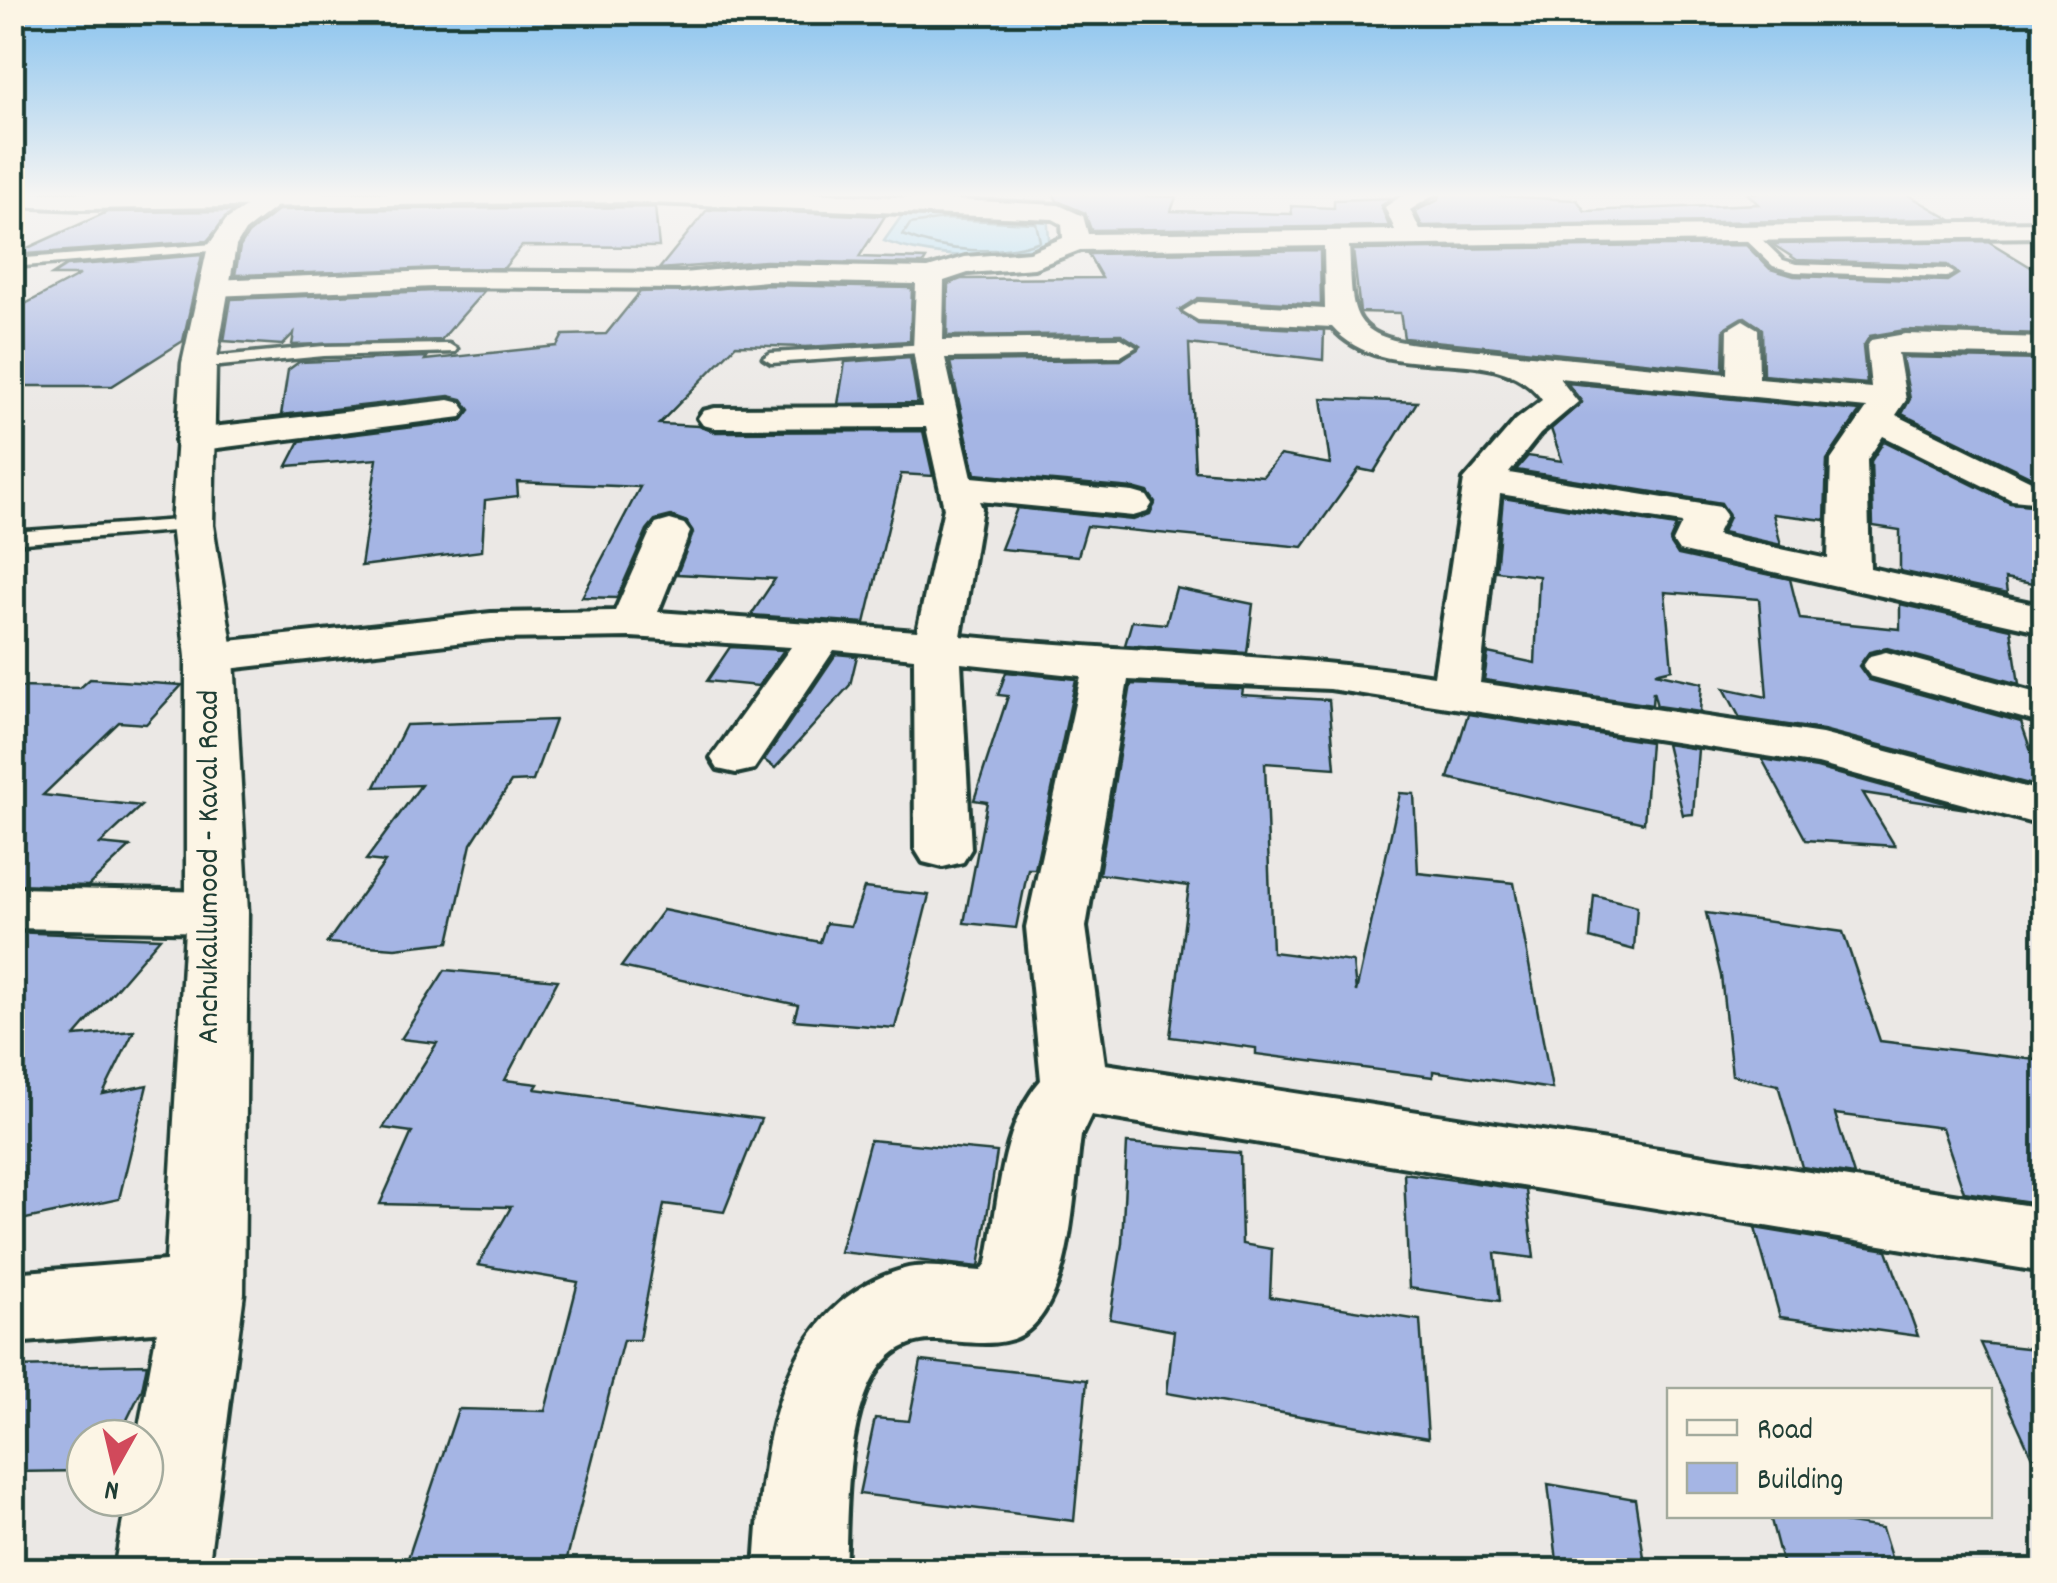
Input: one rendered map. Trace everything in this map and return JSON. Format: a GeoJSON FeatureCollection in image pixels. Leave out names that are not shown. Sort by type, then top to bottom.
{"type":"FeatureCollection","features":[{"type":"Feature","properties":{"kind":"street","name":"Anchukallumood - Kaval Road"},"geometry":{"type":"LineString","coordinates":[[162,1570],[204,1293],[217,912],[210,657],[192,525],[194,440],[199,363],[231,267]]}},
{"type":"Feature","properties":{"kind":"street"},"geometry":{"type":"LineString","coordinates":[[386,267],[434,279],[682,281],[766,274],[930,276],[959,267]]}},
{"type":"Feature","properties":{"kind":"street"},"geometry":{"type":"LineString","coordinates":[[1337,267],[1340,319],[1358,340],[1407,352],[1743,386],[1883,410],[2024,492],[2044,492]]}},
{"type":"Feature","properties":{"kind":"street"},"geometry":{"type":"LineString","coordinates":[[930,276],[928,349],[954,487],[964,508],[937,646],[942,849]]}},
{"type":"Feature","properties":{"kind":"street"},"geometry":{"type":"LineString","coordinates":[[1198,310],[1340,319]]}},
{"type":"Feature","properties":{"kind":"street"},"geometry":{"type":"LineString","coordinates":[[1743,329],[1743,386]]}},
{"type":"Feature","properties":{"kind":"street"},"geometry":{"type":"LineString","coordinates":[[1850,576],[1849,460],[1883,410],[1882,347],[1889,343],[2044,347]]}},
{"type":"Feature","properties":{"kind":"street"},"geometry":{"type":"LineString","coordinates":[[928,349],[1121,347]]}},
{"type":"Feature","properties":{"kind":"street"},"geometry":{"type":"LineString","coordinates":[[1455,696],[1483,480],[1528,428],[1562,402],[1556,388],[1529,365]]}},
{"type":"Feature","properties":{"kind":"street"},"geometry":{"type":"LineString","coordinates":[[194,440],[450,410]]}},
{"type":"Feature","properties":{"kind":"street"},"geometry":{"type":"LineString","coordinates":[[714,418],[943,417]]}},
{"type":"Feature","properties":{"kind":"street"},"geometry":{"type":"LineString","coordinates":[[1483,480],[1706,515],[1693,542],[1850,576],[2039,624]]}},
{"type":"Feature","properties":{"kind":"street"},"geometry":{"type":"LineString","coordinates":[[954,487],[1133,504]]}},
{"type":"Feature","properties":{"kind":"street"},"geometry":{"type":"LineString","coordinates":[[631,624],[670,532]]}},
{"type":"Feature","properties":{"kind":"street"},"geometry":{"type":"LineString","coordinates":[[210,657],[491,626],[631,624],[822,635],[1107,665],[1330,676],[1822,749],[2044,809]]}},
{"type":"Feature","properties":{"kind":"street"},"geometry":{"type":"LineString","coordinates":[[736,758],[822,635]]}},
{"type":"Feature","properties":{"kind":"street"},"geometry":{"type":"LineString","coordinates":[[800,1570],[809,1440],[827,1379],[866,1328],[908,1302],[1000,1307],[1023,1276],[1046,1136],[1053,1114],[1074,1086],[1056,927],[1107,665]]}},
{"type":"Feature","properties":{"kind":"street"},"geometry":{"type":"LineString","coordinates":[[1886,666],[2044,710]]}},
{"type":"Feature","properties":{"kind":"street"},"geometry":{"type":"LineString","coordinates":[[12,908],[217,912]]}},
{"type":"Feature","properties":{"kind":"street"},"geometry":{"type":"LineString","coordinates":[[1074,1086],[2044,1240]]}},
{"type":"Feature","properties":{"kind":"street"},"geometry":{"type":"LineString","coordinates":[[12,1308],[204,1293]]}},
{"type":"Feature","properties":{"kind":"lane"},"geometry":{"type":"LineString","coordinates":[[1792,267],[1947,273]]}},
{"type":"Feature","properties":{"kind":"lane"},"geometry":{"type":"LineString","coordinates":[[199,363],[324,351],[449,349]]}},
{"type":"Feature","properties":{"kind":"lane"},"geometry":{"type":"LineString","coordinates":[[771,358],[928,349]]}},
{"type":"Feature","properties":{"kind":"lane"},"geometry":{"type":"LineString","coordinates":[[12,538],[192,525]]}},
{"type":"Feature","properties":{"kind":"building"},"geometry":{"type":"Polygon","coordinates":[[[65,267],[199,267],[183,341],[112,386],[12,386],[12,311],[80,275],[52,275],[65,267]]]}},
{"type":"Feature","properties":{"kind":"building"},"geometry":{"type":"Polygon","coordinates":[[[236,267],[505,267],[504,268],[235,275],[236,267]]]}},
{"type":"Feature","properties":{"kind":"building"},"geometry":{"type":"Polygon","coordinates":[[[1096,267],[1320,267],[1321,305],[1198,298],[1179,310],[1198,324],[1324,330],[1323,360],[1189,344],[1195,471],[1263,476],[1280,455],[1330,464],[1321,398],[1417,402],[1374,472],[1359,469],[1303,547],[1087,526],[1078,556],[1001,549],[1017,508],[1133,520],[1150,514],[1155,502],[1148,492],[1133,488],[975,474],[950,362],[1121,360],[1140,346],[1121,334],[947,336],[948,284],[961,279],[1102,278],[1096,267]]]}},
{"type":"Feature","properties":{"kind":"building"},"geometry":{"type":"Polygon","coordinates":[[[1355,267],[1768,267],[1794,276],[1947,281],[1958,274],[1949,267],[2031,267],[2044,275],[2044,334],[1905,330],[1870,336],[1863,347],[1867,384],[1763,375],[1762,329],[1745,317],[1724,329],[1723,370],[1404,338],[1400,313],[1360,312],[1355,267]]]}},
{"type":"Feature","properties":{"kind":"building"},"geometry":{"type":"Polygon","coordinates":[[[766,285],[912,288],[910,341],[806,347],[736,345],[659,424],[699,426],[715,432],[923,431],[933,476],[901,474],[865,623],[751,615],[775,579],[677,574],[693,533],[687,522],[671,516],[655,520],[647,530],[617,598],[582,597],[640,487],[517,482],[518,496],[485,500],[482,551],[361,566],[377,459],[287,466],[300,441],[461,421],[470,410],[462,399],[449,396],[281,415],[288,370],[299,362],[427,357],[425,360],[557,346],[563,335],[606,334],[640,292],[766,285]]]}},
{"type":"Feature","properties":{"kind":"building"},"geometry":{"type":"Polygon","coordinates":[[[484,291],[441,340],[292,345],[294,333],[282,345],[224,341],[231,299],[484,291]]]}},
{"type":"Feature","properties":{"kind":"building"},"geometry":{"type":"Polygon","coordinates":[[[910,357],[918,403],[838,404],[845,362],[910,357]]]}},
{"type":"Feature","properties":{"kind":"building"},"geometry":{"type":"Polygon","coordinates":[[[1902,357],[2044,360],[2044,477],[2032,477],[1902,414],[1910,399],[1902,357]]]}},
{"type":"Feature","properties":{"kind":"building"},"geometry":{"type":"Polygon","coordinates":[[[1567,383],[1860,411],[1827,460],[1825,520],[1773,514],[1781,545],[1722,532],[1729,517],[1721,503],[1516,470],[1528,456],[1562,461],[1551,429],[1582,402],[1567,383]]]}},
{"type":"Feature","properties":{"kind":"building"},"geometry":{"type":"Polygon","coordinates":[[[1884,441],[2010,503],[2044,506],[2044,586],[2005,579],[2007,594],[1900,571],[1900,530],[1873,526],[1871,461],[1884,441]]]}},
{"type":"Feature","properties":{"kind":"building"},"geometry":{"type":"Polygon","coordinates":[[[1503,498],[1676,526],[1670,540],[1678,555],[1790,579],[1800,619],[1900,629],[1900,604],[2011,629],[2019,684],[1887,648],[1869,652],[1859,666],[1869,680],[2021,722],[2044,788],[1823,730],[1740,718],[1724,688],[1767,697],[1759,599],[1665,592],[1672,669],[1655,673],[1702,683],[1700,712],[1657,706],[1653,691],[1652,705],[1484,680],[1488,653],[1535,663],[1539,576],[1496,571],[1503,498]]]}},
{"type":"Feature","properties":{"kind":"building"},"geometry":{"type":"Polygon","coordinates":[[[1176,588],[1253,604],[1247,653],[1125,645],[1132,621],[1166,624],[1176,588]]]}},
{"type":"Feature","properties":{"kind":"building"},"geometry":{"type":"Polygon","coordinates":[[[730,647],[784,650],[758,686],[707,681],[730,647]]]}},
{"type":"Feature","properties":{"kind":"building"},"geometry":{"type":"Polygon","coordinates":[[[836,654],[857,656],[850,685],[775,768],[764,760],[836,654]]]}},
{"type":"Feature","properties":{"kind":"building"},"geometry":{"type":"Polygon","coordinates":[[[1006,672],[1076,679],[1035,869],[1028,869],[1016,928],[964,923],[987,802],[974,800],[1008,696],[998,695],[1006,672]]]}},
{"type":"Feature","properties":{"kind":"building"},"geometry":{"type":"Polygon","coordinates":[[[90,679],[182,685],[146,724],[119,722],[43,795],[141,806],[100,844],[130,847],[88,886],[12,884],[12,687],[80,688],[90,679]]]}},
{"type":"Feature","properties":{"kind":"building"},"geometry":{"type":"Polygon","coordinates":[[[1131,684],[1243,689],[1242,695],[1329,700],[1335,768],[1265,763],[1272,952],[1353,962],[1356,992],[1400,793],[1414,794],[1418,873],[1514,883],[1552,1089],[1433,1071],[1433,1077],[1256,1054],[1256,1048],[1170,1037],[1189,886],[1099,874],[1131,684]]]}},
{"type":"Feature","properties":{"kind":"building"},"geometry":{"type":"Polygon","coordinates":[[[1468,714],[1650,742],[1644,823],[1448,778],[1468,714]]]}},
{"type":"Feature","properties":{"kind":"building"},"geometry":{"type":"Polygon","coordinates":[[[555,720],[533,781],[511,782],[471,844],[449,942],[395,948],[327,943],[385,862],[366,860],[421,785],[375,787],[406,725],[555,720]]]}},
{"type":"Feature","properties":{"kind":"building"},"geometry":{"type":"Polygon","coordinates":[[[1666,744],[1698,749],[1693,814],[1683,815],[1666,744]]]}},
{"type":"Feature","properties":{"kind":"building"},"geometry":{"type":"Polygon","coordinates":[[[1762,759],[1817,768],[1967,809],[1863,793],[1895,846],[1806,840],[1762,759]]]}},
{"type":"Feature","properties":{"kind":"building"},"geometry":{"type":"Polygon","coordinates":[[[864,888],[929,895],[895,1028],[794,1020],[798,1005],[621,967],[663,910],[820,942],[826,923],[851,926],[864,888]]]}},
{"type":"Feature","properties":{"kind":"building"},"geometry":{"type":"Polygon","coordinates":[[[1594,895],[1637,906],[1634,950],[1590,938],[1594,895]]]}},
{"type":"Feature","properties":{"kind":"building"},"geometry":{"type":"Polygon","coordinates":[[[1706,913],[1843,932],[1880,1041],[2044,1061],[2044,1204],[1964,1192],[1942,1128],[1835,1114],[1854,1175],[1802,1167],[1778,1085],[1732,1075],[1721,976],[1706,913]]]}},
{"type":"Feature","properties":{"kind":"building"},"geometry":{"type":"Polygon","coordinates":[[[12,932],[160,938],[75,1036],[134,1031],[103,1094],[147,1085],[119,1199],[12,1222],[12,932]]]}},
{"type":"Feature","properties":{"kind":"building"},"geometry":{"type":"Polygon","coordinates":[[[445,970],[558,980],[505,1080],[538,1084],[535,1089],[761,1119],[724,1212],[664,1204],[639,1340],[623,1340],[564,1570],[404,1570],[458,1409],[545,1411],[578,1282],[478,1265],[511,1207],[380,1204],[412,1132],[383,1128],[437,1043],[401,1039],[445,970]]]}},
{"type":"Feature","properties":{"kind":"building"},"geometry":{"type":"Polygon","coordinates":[[[870,1140],[997,1152],[979,1267],[840,1252],[870,1140]]]}},
{"type":"Feature","properties":{"kind":"building"},"geometry":{"type":"Polygon","coordinates":[[[1127,1143],[1240,1153],[1242,1244],[1272,1249],[1270,1297],[1420,1320],[1428,1438],[1167,1393],[1174,1331],[1110,1319],[1122,1243],[1127,1143]]]}},
{"type":"Feature","properties":{"kind":"building"},"geometry":{"type":"Polygon","coordinates":[[[1404,1173],[1526,1190],[1534,1258],[1495,1253],[1500,1301],[1409,1288],[1404,1173]]]}},
{"type":"Feature","properties":{"kind":"building"},"geometry":{"type":"Polygon","coordinates":[[[1755,1228],[1887,1250],[1918,1336],[1780,1317],[1755,1228]]]}},
{"type":"Feature","properties":{"kind":"building"},"geometry":{"type":"Polygon","coordinates":[[[1980,1343],[2044,1350],[2044,1483],[1980,1343]]]}},
{"type":"Feature","properties":{"kind":"building"},"geometry":{"type":"Polygon","coordinates":[[[921,1361],[1087,1380],[1074,1521],[859,1494],[875,1418],[909,1421],[921,1361]]]}},
{"type":"Feature","properties":{"kind":"building"},"geometry":{"type":"Polygon","coordinates":[[[147,1364],[142,1389],[128,1418],[65,1418],[65,1471],[12,1472],[12,1367],[147,1364]]]}},
{"type":"Feature","properties":{"kind":"building"},"geometry":{"type":"Polygon","coordinates":[[[1548,1484],[1635,1499],[1646,1570],[1558,1570],[1548,1484]]]}},
{"type":"Feature","properties":{"kind":"building"},"geometry":{"type":"Polygon","coordinates":[[[1771,1518],[1817,1518],[1882,1528],[1895,1570],[1784,1570],[1771,1518]]]}}]}
